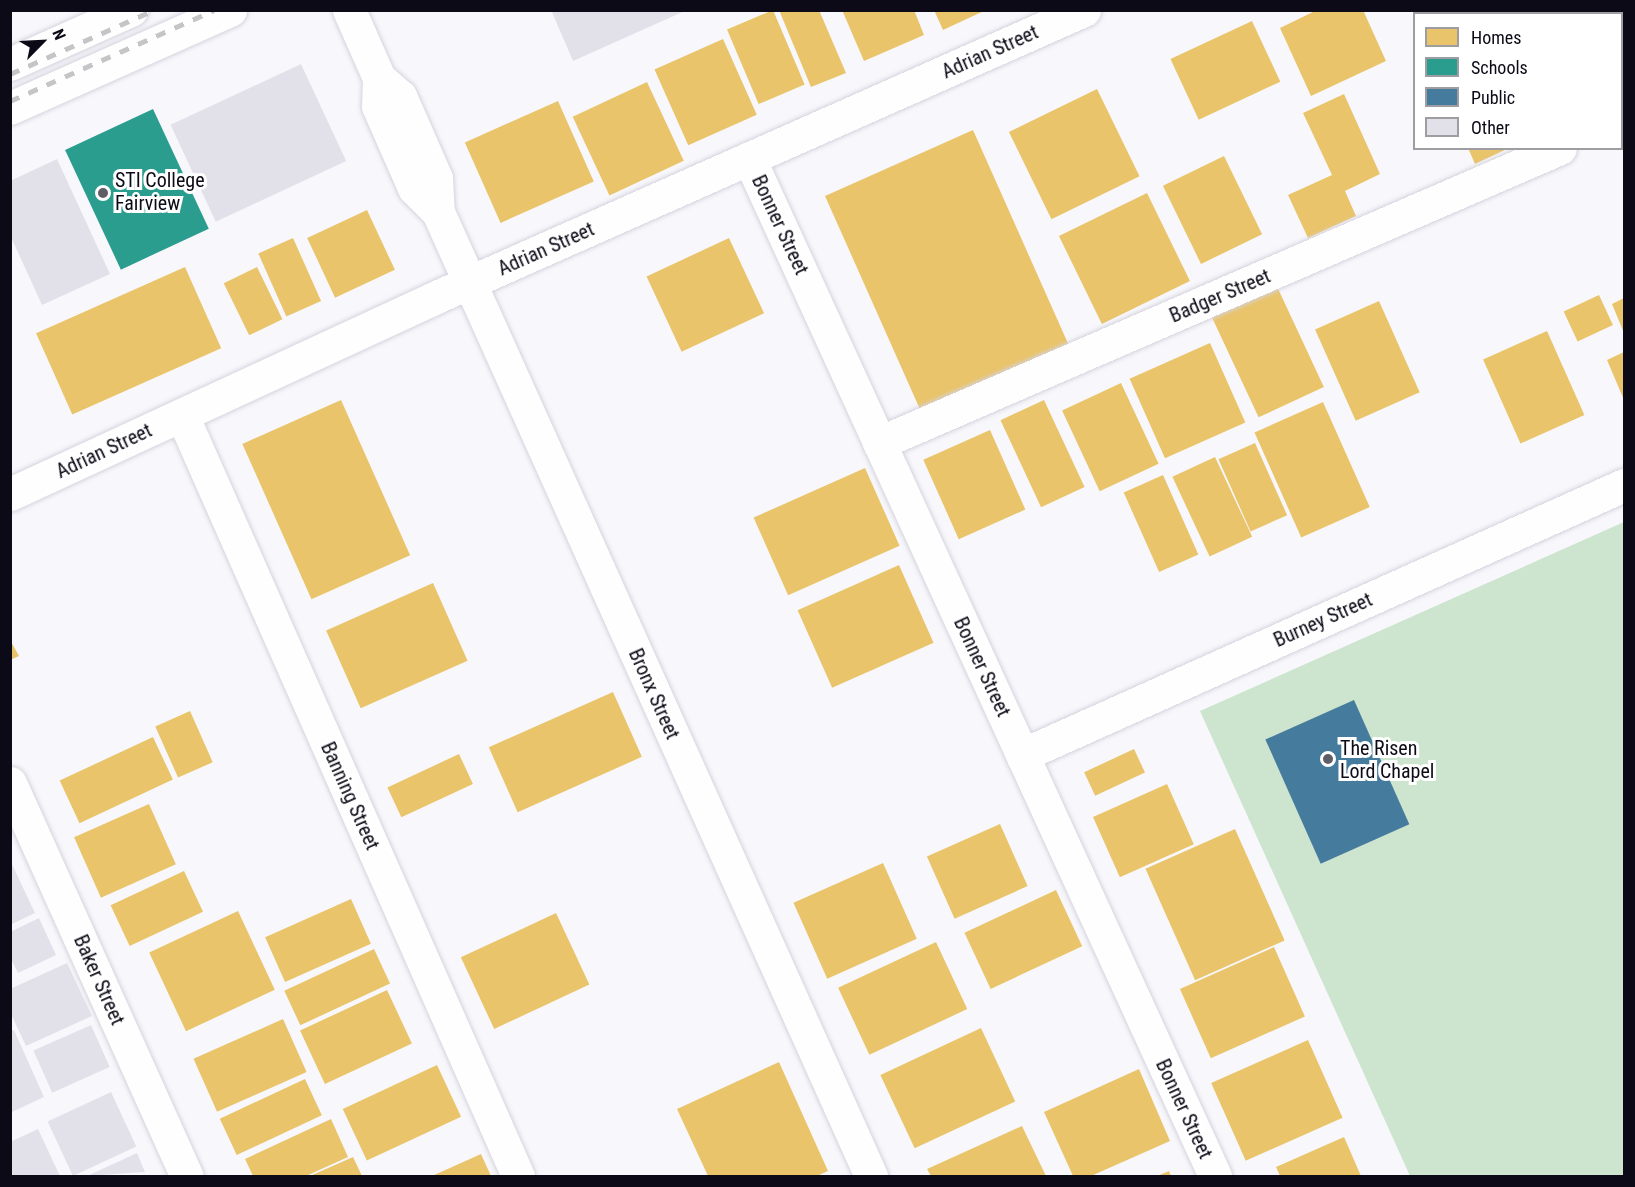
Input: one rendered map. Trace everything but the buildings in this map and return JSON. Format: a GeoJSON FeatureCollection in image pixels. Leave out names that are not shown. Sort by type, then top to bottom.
{"type":"FeatureCollection","features":[{"type":"Feature","properties":{"kind":"street"},"geometry":{"type":"LineString","coordinates":[[10,64],[131,10]]}},
{"type":"Feature","properties":{"kind":"street"},"geometry":{"type":"LineString","coordinates":[[10,108],[230,10]]}},
{"type":"Feature","properties":{"kind":"street","name":"Bronx Street"},"geometry":{"type":"LineString","coordinates":[[349,10],[379,78],[378,106],[414,188],[438,212],[871,1176]]}},
{"type":"Feature","properties":{"kind":"street","name":"Adrian Street"},"geometry":{"type":"LineString","coordinates":[[10,494],[470,282],[1084,10]]}},
{"type":"Feature","properties":{"kind":"street","name":"Badger Street"},"geometry":{"type":"LineString","coordinates":[[879,443],[1555,150]]}},
{"type":"Feature","properties":{"kind":"street","name":"Bonner Street"},"geometry":{"type":"LineString","coordinates":[[749,158],[1215,1176]]}},
{"type":"Feature","properties":{"kind":"street","name":"Banning Street"},"geometry":{"type":"LineString","coordinates":[[182,415],[518,1176]]}},
{"type":"Feature","properties":{"kind":"street","name":"Burney Street"},"geometry":{"type":"LineString","coordinates":[[1022,755],[1624,485]]}},
{"type":"Feature","properties":{"kind":"street","name":"Baker Street"},"geometry":{"type":"LineString","coordinates":[[10,783],[187,1176]]}},
{"type":"Feature","properties":{"kind":"green space"},"geometry":{"type":"Polygon","coordinates":[[[1624,522],[1624,1176],[1410,1176],[1200,711],[1624,522]]]}},
{"type":"Feature","properties":{"kind":"railway"},"geometry":{"type":"LineString","coordinates":[[10,74],[154,10]]}},
{"type":"Feature","properties":{"kind":"railway"},"geometry":{"type":"LineString","coordinates":[[10,101],[214,10]]}},
{"type":"Feature","properties":{"kind":"place","name":"STI College Fairview"},"geometry":{"type":"Point","coordinates":[103,193]}},
{"type":"Feature","properties":{"kind":"place","name":"The Risen Lord Chapel"},"geometry":{"type":"Point","coordinates":[1328,759]}}]}
